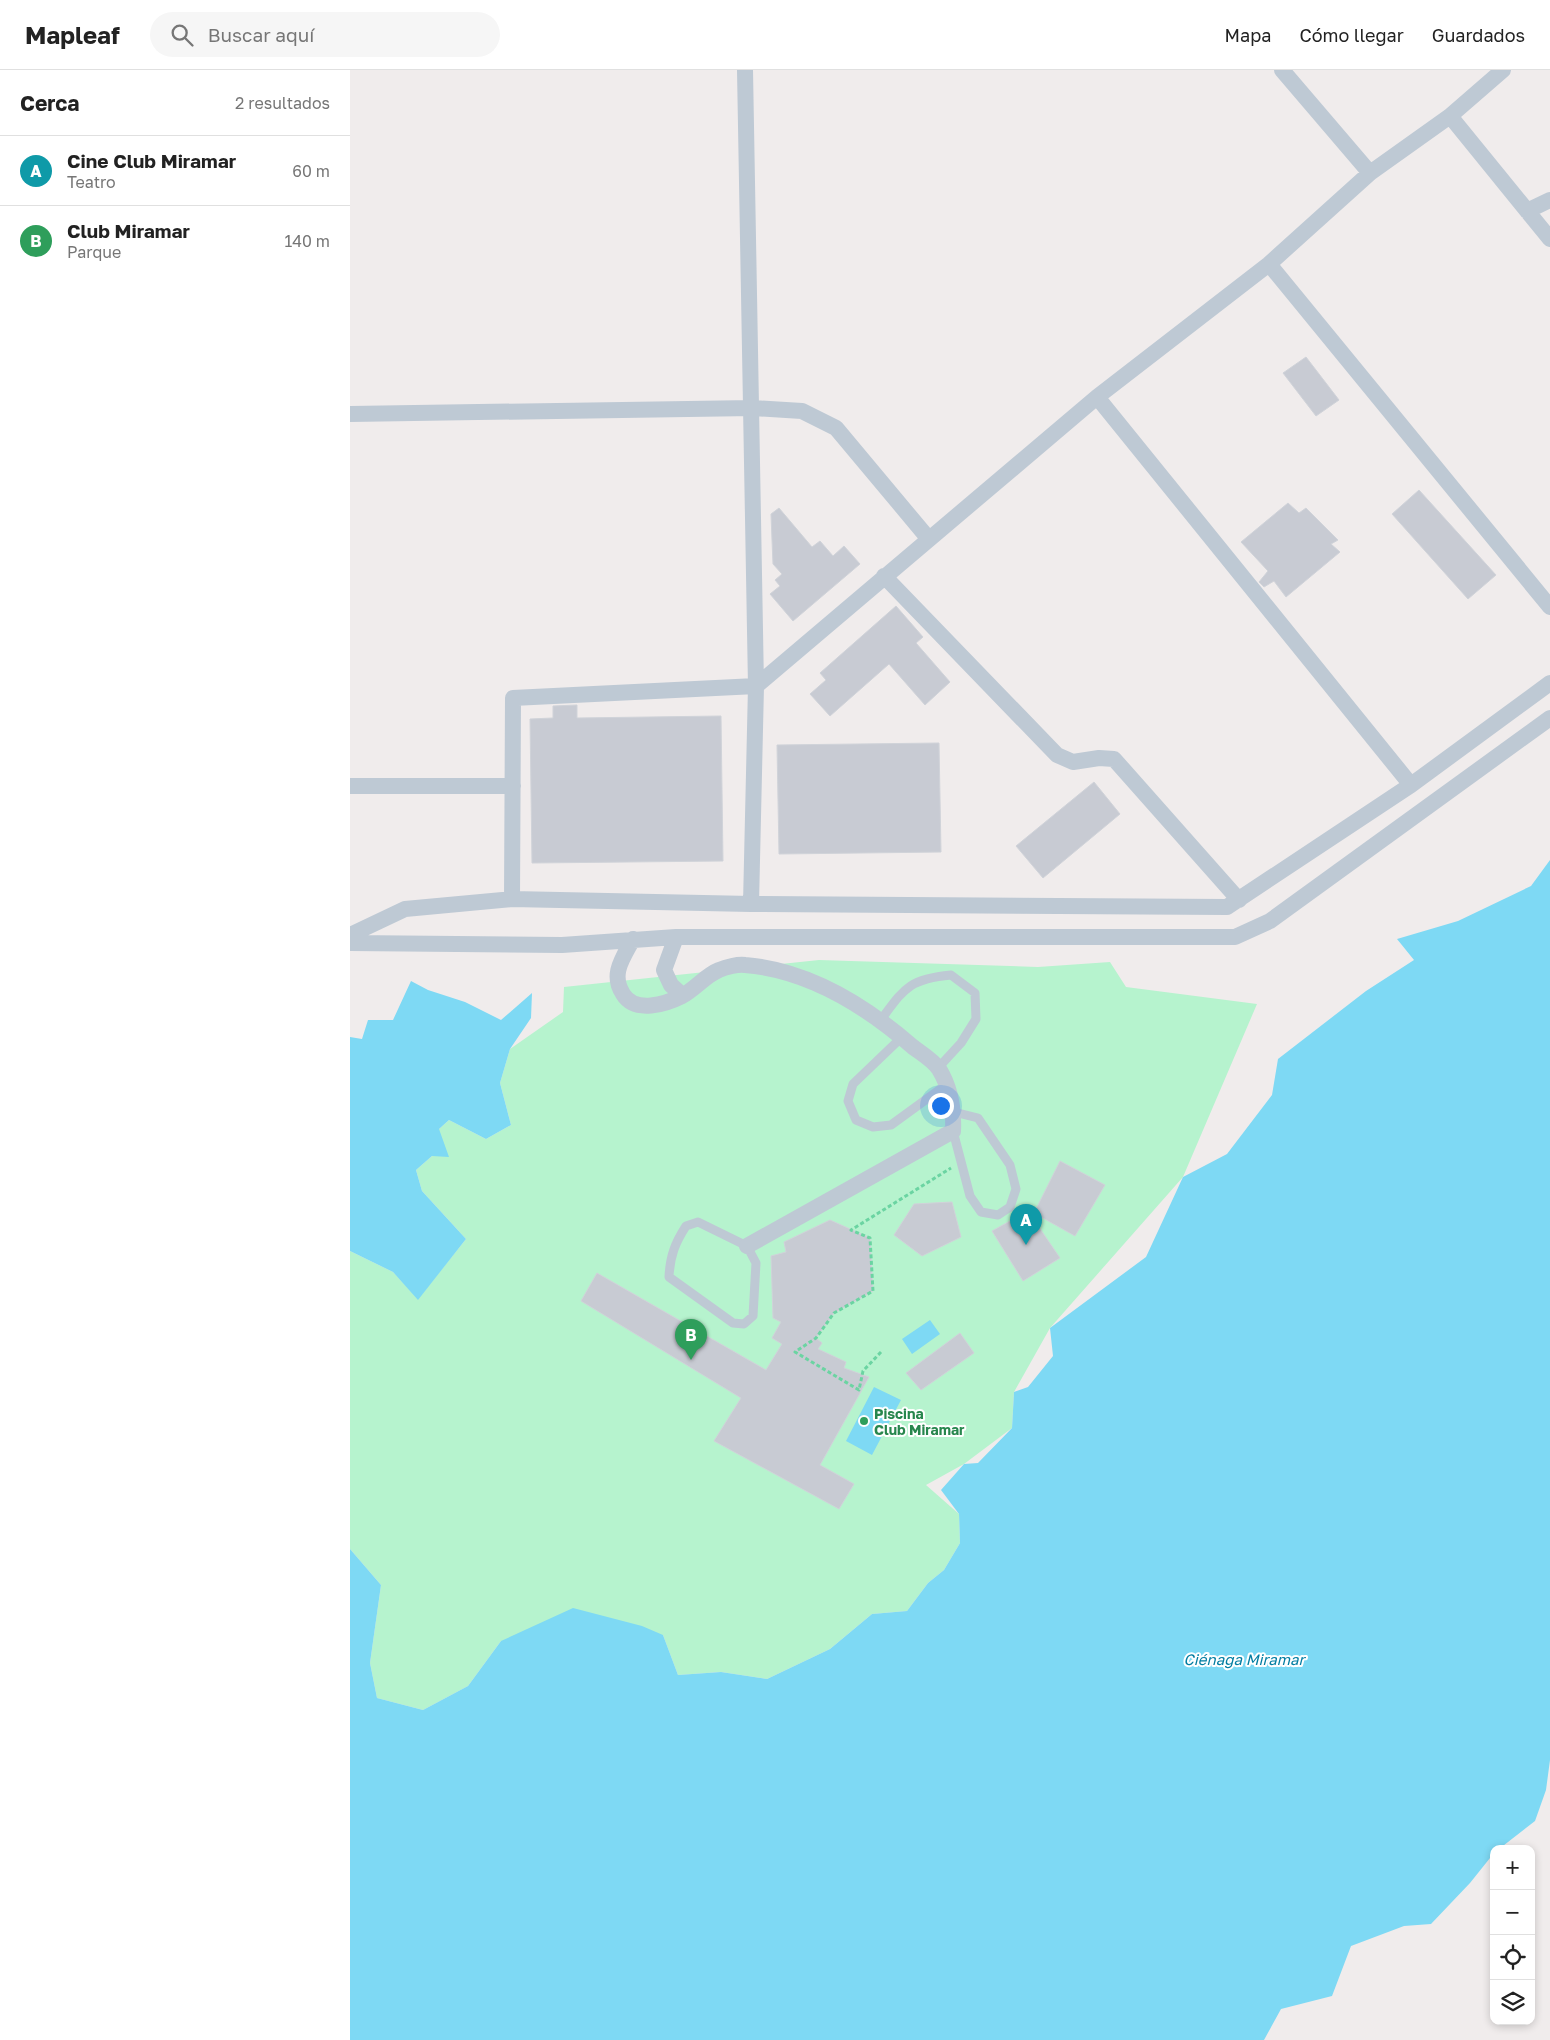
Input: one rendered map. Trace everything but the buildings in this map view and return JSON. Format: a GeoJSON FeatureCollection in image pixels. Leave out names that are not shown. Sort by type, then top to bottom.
{"type":"FeatureCollection","features":[{"type":"Feature","properties":{"kind":"street"},"geometry":{"type":"LineString","coordinates":[[745,70],[756,686],[751,904]]}},
{"type":"Feature","properties":{"kind":"street"},"geometry":{"type":"LineString","coordinates":[[1282,70],[1370,173]]}},
{"type":"Feature","properties":{"kind":"street"},"geometry":{"type":"LineString","coordinates":[[512,899],[513,698],[756,686],[928,538],[1097,397],[1269,264],[1370,173],[1450,116],[1502,70]]}},
{"type":"Feature","properties":{"kind":"street"},"geometry":{"type":"LineString","coordinates":[[1450,116],[1550,239]]}},
{"type":"Feature","properties":{"kind":"street"},"geometry":{"type":"LineString","coordinates":[[1527,211],[1550,200]]}},
{"type":"Feature","properties":{"kind":"street"},"geometry":{"type":"LineString","coordinates":[[1269,264],[1550,607]]}},
{"type":"Feature","properties":{"kind":"street"},"geometry":{"type":"LineString","coordinates":[[1097,397],[1411,785]]}},
{"type":"Feature","properties":{"kind":"street"},"geometry":{"type":"LineString","coordinates":[[350,414],[752,408],[802,411],[836,428],[928,538]]}},
{"type":"Feature","properties":{"kind":"street"},"geometry":{"type":"LineString","coordinates":[[884,576],[1057,755],[1073,762],[1099,758],[1114,759],[1239,900]]}},
{"type":"Feature","properties":{"kind":"street"},"geometry":{"type":"LineString","coordinates":[[350,935],[406,909],[512,899],[751,904],[1228,907],[1411,785],[1550,683]]}},
{"type":"Feature","properties":{"kind":"street"},"geometry":{"type":"LineString","coordinates":[[350,943],[562,946],[676,936],[1235,937],[1270,921],[1550,718]]}},
{"type":"Feature","properties":{"kind":"street"},"geometry":{"type":"LineString","coordinates":[[350,786],[513,786]]}},
{"type":"Feature","properties":{"kind":"street"},"geometry":{"type":"LineString","coordinates":[[676,936],[664,970],[670,985],[682,996]]}},
{"type":"Feature","properties":{"kind":"street"},"geometry":{"type":"LineString","coordinates":[[633,939],[618,966],[617,984],[624,997],[640,1006],[663,1003],[682,996],[718,970],[743,965],[808,979],[856,1004],[902,1037],[938,1068],[946,1085],[954,1112],[953,1131],[747,1246]]}},
{"type":"Feature","properties":{"kind":"lane"},"geometry":{"type":"LineString","coordinates":[[880,1021],[905,988],[927,977],[951,975],[975,993],[976,1019],[961,1043],[938,1068]]}},
{"type":"Feature","properties":{"kind":"lane"},"geometry":{"type":"LineString","coordinates":[[902,1037],[853,1084],[848,1101],[856,1120],[873,1127],[891,1125],[946,1085]]}},
{"type":"Feature","properties":{"kind":"lane"},"geometry":{"type":"LineString","coordinates":[[953,1131],[970,1196],[981,1212],[998,1215],[1010,1207],[1016,1188],[1010,1165],[978,1118],[954,1112]]}},
{"type":"Feature","properties":{"kind":"lane"},"geometry":{"type":"LineString","coordinates":[[698,1222],[747,1246],[756,1263],[753,1316],[744,1324],[733,1323],[669,1277],[674,1245],[686,1226],[698,1222]]}},
{"type":"Feature","properties":{"kind":"path"},"geometry":{"type":"LineString","coordinates":[[882,1352],[863,1371],[859,1390],[795,1352],[816,1338],[834,1313],[873,1291],[870,1238],[851,1230],[930,1183],[962,1161]]}},
{"type":"Feature","properties":{"kind":"green space"},"geometry":{"type":"Polygon","coordinates":[[[819,960],[1038,967],[1110,962],[1126,987],[1257,1004],[1183,1177],[1050,1328],[1014,1392],[1012,1428],[964,1464],[926,1485],[959,1514],[960,1543],[944,1570],[928,1583],[907,1611],[872,1614],[830,1649],[767,1679],[721,1672],[678,1675],[663,1635],[501,1641],[468,1686],[423,1710],[377,1698],[370,1663],[381,1585],[350,1549],[350,1251],[393,1272],[418,1299],[466,1239],[422,1191],[416,1170],[432,1156],[439,1129],[449,1120],[486,1139],[511,1125],[500,1083],[510,1049],[563,1012],[564,987],[819,960]]]}},
{"type":"Feature","properties":{"kind":"water","name":"Ciénaga Miramar"},"geometry":{"type":"Polygon","coordinates":[[[1550,860],[1550,1760],[1546,1790],[1535,1821],[1504,1845],[1490,1845],[1490,1858],[1470,1883],[1431,1924],[1404,1926],[1351,1946],[1332,1996],[1281,2009],[1264,2040],[350,2040],[350,1549],[381,1585],[370,1663],[377,1698],[423,1710],[468,1686],[501,1641],[573,1608],[642,1626],[663,1635],[678,1675],[721,1672],[767,1679],[830,1649],[872,1614],[907,1611],[928,1583],[944,1570],[960,1543],[959,1514],[941,1490],[964,1464],[978,1463],[1012,1428],[1014,1392],[1028,1387],[1053,1356],[1050,1328],[1146,1257],[1183,1177],[1227,1154],[1272,1095],[1278,1059],[1366,991],[1414,960],[1397,939],[1458,921],[1531,886],[1550,860]]]}},
{"type":"Feature","properties":{"kind":"water"},"geometry":{"type":"Polygon","coordinates":[[[411,981],[428,990],[465,1002],[501,1020],[532,993],[531,1018],[510,1049],[500,1083],[511,1125],[486,1139],[449,1120],[439,1129],[449,1157],[432,1156],[416,1170],[422,1191],[466,1239],[418,1300],[393,1272],[350,1251],[350,1037],[362,1039],[368,1020],[393,1020],[411,981]]]}},
{"type":"Feature","properties":{"kind":"water"},"geometry":{"type":"Polygon","coordinates":[[[930,1320],[940,1334],[912,1354],[902,1339],[930,1320]]]}},
{"type":"Feature","properties":{"kind":"water"},"geometry":{"type":"Polygon","coordinates":[[[874,1387],[901,1400],[872,1455],[846,1441],[874,1387]]]}},
{"type":"Feature","properties":{"kind":"place","name":"Cine Club Miramar"},"geometry":{"type":"Point","coordinates":[1026,1245]}},
{"type":"Feature","properties":{"kind":"place","name":"Club Miramar"},"geometry":{"type":"Point","coordinates":[691,1360]}},
{"type":"Feature","properties":{"kind":"place","name":"Piscina Club Miramar"},"geometry":{"type":"Point","coordinates":[864,1421]}}]}
